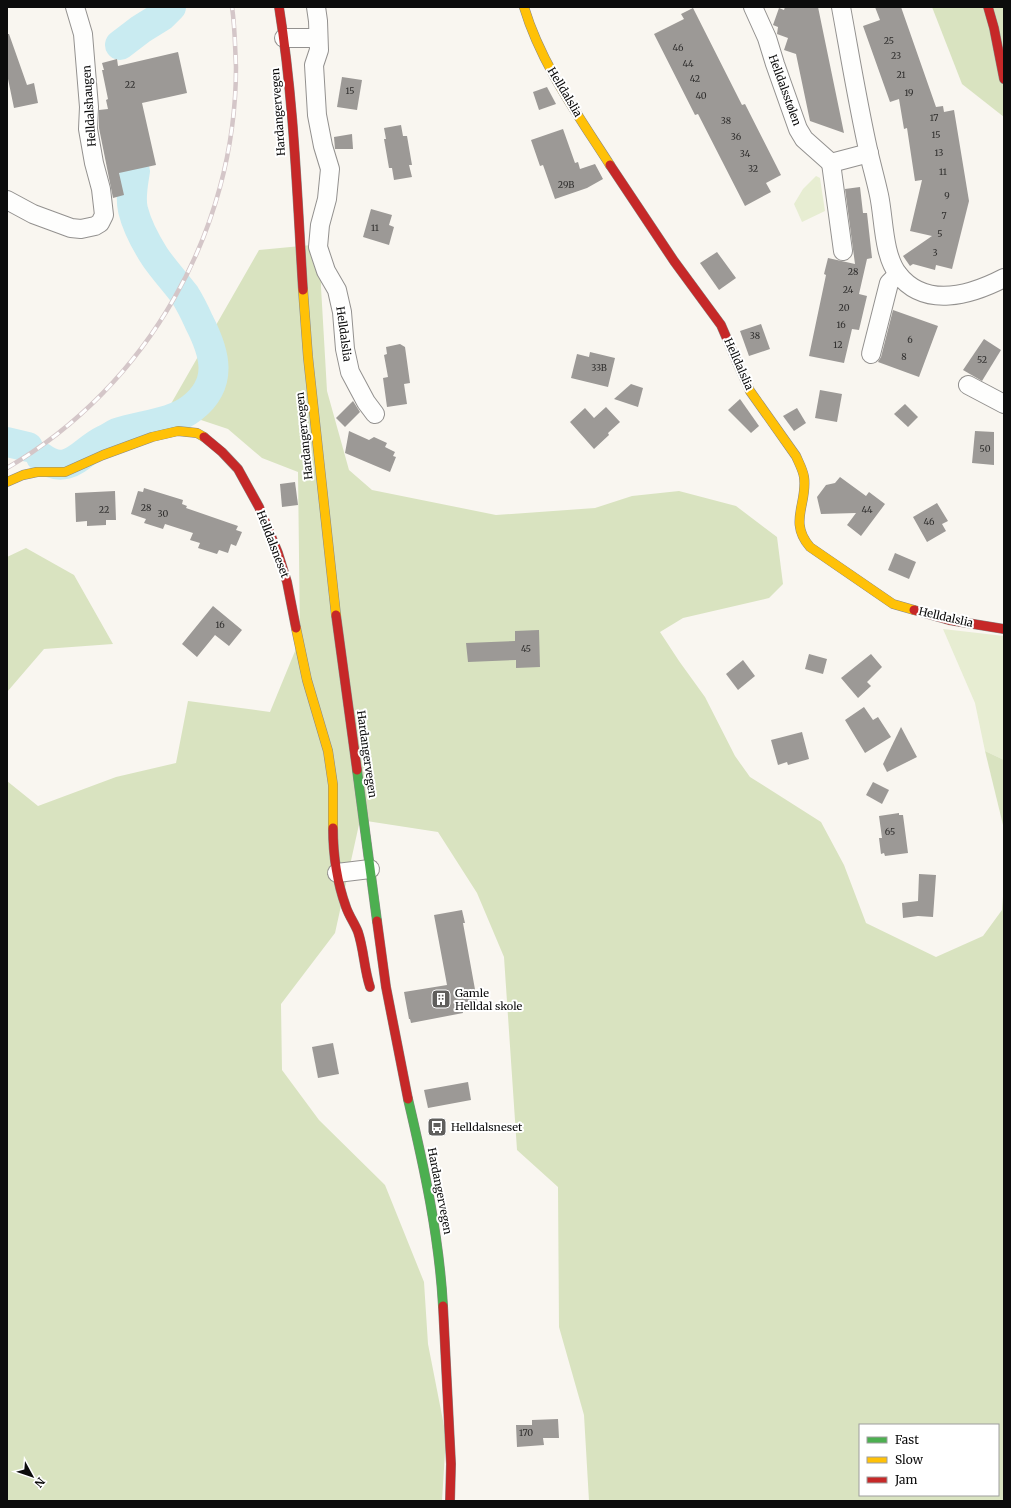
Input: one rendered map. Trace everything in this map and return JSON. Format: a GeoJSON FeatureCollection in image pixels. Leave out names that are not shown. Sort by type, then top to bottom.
{"type":"FeatureCollection","features":[{"type":"Feature","properties":{"kind":"street","name":"Helldalshaugen"},"geometry":{"type":"LineString","coordinates":[[7,200],[33,214],[71,228],[81,229],[95,226],[100,223],[104,215],[101,189],[94,163],[89,134],[89,107],[83,34],[75,7]]}},
{"type":"Feature","properties":{"kind":"street","name":"Hardangervegen"},"geometry":{"type":"LineString","coordinates":[[279,7],[284,38],[291,107],[308,358],[333,596],[386,987],[399,1059],[422,1158],[433,1214],[441,1268],[451,1464],[450,1501]]}},
{"type":"Feature","properties":{"kind":"street","name":"Helldalslia"},"geometry":{"type":"LineString","coordinates":[[316,7],[319,50],[314,65],[317,108],[330,169],[327,199],[320,225],[318,247],[326,271],[337,290],[342,312],[344,348],[350,372],[366,402],[375,414]]}},
{"type":"Feature","properties":{"kind":"street","name":"Helldalslia"},"geometry":{"type":"LineString","coordinates":[[524,7],[530,27],[565,96],[674,261],[717,319],[727,336],[750,391],[796,456],[804,477],[799,524],[804,540],[818,554],[893,604],[949,620],[1004,629]]}},
{"type":"Feature","properties":{"kind":"street","name":"Helldalsstølen"},"geometry":{"type":"LineString","coordinates":[[753,7],[767,38],[798,129],[804,139],[831,163]]}},
{"type":"Feature","properties":{"kind":"street"},"geometry":{"type":"LineString","coordinates":[[841,7],[869,153],[879,196],[889,254],[898,274],[913,288],[931,296],[958,295],[989,286],[1004,278]]}},
{"type":"Feature","properties":{"kind":"street"},"geometry":{"type":"LineString","coordinates":[[988,7],[994,28],[1004,78]]}},
{"type":"Feature","properties":{"kind":"street"},"geometry":{"type":"LineString","coordinates":[[284,38],[318,38]]}},
{"type":"Feature","properties":{"kind":"street"},"geometry":{"type":"LineString","coordinates":[[843,251],[831,163],[869,153]]}},
{"type":"Feature","properties":{"kind":"street"},"geometry":{"type":"LineString","coordinates":[[871,354],[889,283],[898,274]]}},
{"type":"Feature","properties":{"kind":"street"},"geometry":{"type":"LineString","coordinates":[[968,385],[1004,404]]}},
{"type":"Feature","properties":{"kind":"street","name":"Helldalsneset"},"geometry":{"type":"LineString","coordinates":[[7,482],[23,475],[37,472],[65,472],[103,455],[152,437],[178,431],[197,433],[205,438],[222,452],[238,469],[259,507],[278,553],[287,582],[306,680],[328,751],[333,785],[333,851],[337,873],[346,907],[358,933],[366,976],[370,988]]}},
{"type":"Feature","properties":{"kind":"street"},"geometry":{"type":"LineString","coordinates":[[337,873],[370,869]]}},
{"type":"Feature","properties":{"kind":"green space"},"geometry":{"type":"Polygon","coordinates":[[[932,7],[1004,7],[1004,117],[962,84],[932,7]]]}},
{"type":"Feature","properties":{"kind":"green space"},"geometry":{"type":"Polygon","coordinates":[[[816,176],[820,178],[825,211],[802,222],[794,204],[803,189],[816,176]]]}},
{"type":"Feature","properties":{"kind":"green space"},"geometry":{"type":"Polygon","coordinates":[[[322,244],[321,287],[327,391],[349,470],[372,490],[496,515],[595,508],[632,496],[679,491],[736,506],[777,537],[783,584],[769,598],[683,618],[660,632],[705,697],[735,756],[750,777],[821,822],[844,865],[866,923],[936,957],[983,936],[1002,910],[1004,883],[1004,1501],[589,1501],[584,1415],[559,1327],[558,1187],[517,1150],[504,957],[477,893],[438,832],[360,820],[335,933],[281,1004],[282,1070],[319,1120],[385,1185],[424,1282],[428,1344],[446,1436],[442,1501],[7,1501],[7,781],[38,806],[116,777],[176,763],[188,701],[270,712],[300,639],[298,472],[262,458],[228,429],[168,409],[259,250],[322,244]]]}},
{"type":"Feature","properties":{"kind":"green space"},"geometry":{"type":"Polygon","coordinates":[[[26,548],[74,575],[113,644],[44,649],[7,692],[7,557],[26,548]]]}},
{"type":"Feature","properties":{"kind":"green space"},"geometry":{"type":"Polygon","coordinates":[[[943,629],[1004,636],[1004,760],[985,751],[975,703],[943,629]]]}},
{"type":"Feature","properties":{"kind":"green space"},"geometry":{"type":"Polygon","coordinates":[[[985,751],[1004,760],[1004,829],[985,751]]]}},
{"type":"Feature","properties":{"kind":"building"},"geometry":{"type":"Polygon","coordinates":[[[785,7],[818,7],[844,133],[810,121],[796,54],[784,50],[788,38],[777,34],[778,27],[773,25],[779,8],[784,10],[785,7]]]}},
{"type":"Feature","properties":{"kind":"building"},"geometry":{"type":"Polygon","coordinates":[[[875,7],[901,7],[936,107],[943,106],[944,112],[954,110],[969,201],[952,269],[936,265],[935,270],[913,264],[910,266],[903,256],[932,236],[910,231],[922,180],[915,181],[907,128],[904,129],[899,99],[890,102],[863,26],[880,20],[875,7]]]}},
{"type":"Feature","properties":{"kind":"building"},"geometry":{"type":"Polygon","coordinates":[[[693,8],[742,105],[745,104],[781,175],[766,183],[771,192],[745,206],[698,114],[695,115],[654,34],[684,19],[681,14],[693,8]]]}},
{"type":"Feature","properties":{"kind":"building"},"geometry":{"type":"Polygon","coordinates":[[[7,34],[9,34],[27,85],[34,83],[38,103],[14,108],[7,74],[7,34]]]}},
{"type":"Feature","properties":{"kind":"building"},"geometry":{"type":"Polygon","coordinates":[[[178,52],[187,93],[142,103],[156,165],[119,173],[124,195],[113,198],[99,128],[99,110],[108,109],[106,100],[108,99],[102,63],[117,59],[118,66],[178,52]]]}},
{"type":"Feature","properties":{"kind":"building"},"geometry":{"type":"Polygon","coordinates":[[[342,77],[362,80],[357,110],[337,107],[342,77]]]}},
{"type":"Feature","properties":{"kind":"building"},"geometry":{"type":"Polygon","coordinates":[[[547,87],[556,104],[539,110],[533,92],[547,87]]]}},
{"type":"Feature","properties":{"kind":"building"},"geometry":{"type":"Polygon","coordinates":[[[401,125],[403,136],[407,136],[412,165],[409,165],[412,177],[394,180],[392,168],[389,168],[384,139],[386,139],[384,128],[401,125]]]}},
{"type":"Feature","properties":{"kind":"building"},"geometry":{"type":"Polygon","coordinates":[[[563,129],[575,163],[578,162],[580,169],[595,164],[603,179],[587,188],[555,199],[543,165],[540,166],[531,140],[563,129]]]}},
{"type":"Feature","properties":{"kind":"building"},"geometry":{"type":"Polygon","coordinates":[[[352,134],[353,149],[335,149],[334,137],[352,134]]]}},
{"type":"Feature","properties":{"kind":"building"},"geometry":{"type":"Polygon","coordinates":[[[860,187],[863,213],[867,213],[872,258],[867,259],[859,294],[867,296],[859,330],[852,329],[844,363],[809,356],[826,275],[824,274],[828,258],[855,264],[845,189],[860,187]]]}},
{"type":"Feature","properties":{"kind":"building"},"geometry":{"type":"Polygon","coordinates":[[[371,209],[392,215],[389,225],[394,227],[389,245],[363,237],[371,209]]]}},
{"type":"Feature","properties":{"kind":"building"},"geometry":{"type":"Polygon","coordinates":[[[717,252],[736,278],[719,290],[700,263],[717,252]]]}},
{"type":"Feature","properties":{"kind":"building"},"geometry":{"type":"Polygon","coordinates":[[[893,310],[938,326],[919,377],[878,362],[881,357],[893,310]]]}},
{"type":"Feature","properties":{"kind":"building"},"geometry":{"type":"Polygon","coordinates":[[[761,324],[770,349],[749,356],[740,331],[761,324]]]}},
{"type":"Feature","properties":{"kind":"building"},"geometry":{"type":"Polygon","coordinates":[[[984,339],[1001,350],[982,381],[963,370],[984,339]]]}},
{"type":"Feature","properties":{"kind":"building"},"geometry":{"type":"Polygon","coordinates":[[[400,344],[405,347],[410,383],[404,384],[407,404],[387,407],[383,378],[388,377],[384,355],[387,354],[386,347],[400,344]]]}},
{"type":"Feature","properties":{"kind":"building"},"geometry":{"type":"Polygon","coordinates":[[[590,352],[615,358],[608,387],[571,378],[577,354],[589,357],[590,352]]]}},
{"type":"Feature","properties":{"kind":"building"},"geometry":{"type":"Polygon","coordinates":[[[631,384],[643,388],[638,407],[614,399],[631,384]]]}},
{"type":"Feature","properties":{"kind":"building"},"geometry":{"type":"Polygon","coordinates":[[[820,390],[842,394],[837,422],[815,418],[820,390]]]}},
{"type":"Feature","properties":{"kind":"building"},"geometry":{"type":"Polygon","coordinates":[[[740,399],[759,426],[751,433],[728,410],[740,399]]]}},
{"type":"Feature","properties":{"kind":"building"},"geometry":{"type":"Polygon","coordinates":[[[353,401],[360,412],[345,427],[336,418],[353,401]]]}},
{"type":"Feature","properties":{"kind":"building"},"geometry":{"type":"Polygon","coordinates":[[[905,404],[918,417],[908,427],[894,414],[905,404]]]}},
{"type":"Feature","properties":{"kind":"building"},"geometry":{"type":"Polygon","coordinates":[[[606,407],[620,422],[594,449],[570,422],[585,408],[594,418],[606,407]]]}},
{"type":"Feature","properties":{"kind":"building"},"geometry":{"type":"Polygon","coordinates":[[[797,408],[806,423],[794,431],[783,416],[797,408]]]}},
{"type":"Feature","properties":{"kind":"building"},"geometry":{"type":"Polygon","coordinates":[[[349,431],[369,440],[374,437],[387,443],[385,447],[395,452],[393,456],[396,457],[390,472],[345,453],[349,431]]]}},
{"type":"Feature","properties":{"kind":"building"},"geometry":{"type":"Polygon","coordinates":[[[975,431],[994,432],[994,465],[972,463],[975,431]]]}},
{"type":"Feature","properties":{"kind":"building"},"geometry":{"type":"Polygon","coordinates":[[[840,477],[866,496],[869,492],[885,504],[861,536],[847,525],[856,513],[821,514],[817,497],[826,485],[835,483],[840,477]]]}},
{"type":"Feature","properties":{"kind":"building"},"geometry":{"type":"Polygon","coordinates":[[[295,482],[298,505],[282,507],[280,484],[295,482]]]}},
{"type":"Feature","properties":{"kind":"building"},"geometry":{"type":"Polygon","coordinates":[[[144,488],[183,500],[182,504],[187,506],[186,508],[238,526],[236,530],[242,532],[236,546],[231,544],[228,553],[219,550],[217,554],[198,548],[200,543],[190,540],[193,533],[165,524],[163,529],[144,523],[146,519],[131,514],[138,491],[143,492],[144,488]]]}},
{"type":"Feature","properties":{"kind":"building"},"geometry":{"type":"Polygon","coordinates":[[[115,491],[116,520],[106,520],[106,525],[87,526],[87,521],[76,522],[75,493],[115,491]]]}},
{"type":"Feature","properties":{"kind":"building"},"geometry":{"type":"Polygon","coordinates":[[[937,503],[948,521],[942,524],[946,531],[927,542],[913,517],[937,503]]]}},
{"type":"Feature","properties":{"kind":"building"},"geometry":{"type":"Polygon","coordinates":[[[895,553],[916,562],[909,579],[888,570],[895,553]]]}},
{"type":"Feature","properties":{"kind":"building"},"geometry":{"type":"Polygon","coordinates":[[[213,606],[242,630],[229,646],[215,635],[197,657],[182,644],[213,606]]]}},
{"type":"Feature","properties":{"kind":"building"},"geometry":{"type":"Polygon","coordinates":[[[539,630],[540,667],[516,668],[516,660],[468,662],[466,643],[515,641],[515,631],[539,630]]]}},
{"type":"Feature","properties":{"kind":"building"},"geometry":{"type":"Polygon","coordinates":[[[809,654],[827,659],[823,674],[805,669],[809,654]]]}},
{"type":"Feature","properties":{"kind":"building"},"geometry":{"type":"Polygon","coordinates":[[[871,654],[882,667],[867,682],[871,686],[858,698],[841,678],[871,654]]]}},
{"type":"Feature","properties":{"kind":"building"},"geometry":{"type":"Polygon","coordinates":[[[743,660],[755,676],[738,690],[726,674],[743,660]]]}},
{"type":"Feature","properties":{"kind":"building"},"geometry":{"type":"Polygon","coordinates":[[[864,707],[873,720],[878,717],[891,737],[865,753],[845,720],[864,707]]]}},
{"type":"Feature","properties":{"kind":"building"},"geometry":{"type":"Polygon","coordinates":[[[901,727],[917,757],[887,772],[883,764],[901,727]]]}},
{"type":"Feature","properties":{"kind":"building"},"geometry":{"type":"Polygon","coordinates":[[[802,732],[809,759],[788,765],[787,762],[778,765],[771,740],[802,732]]]}},
{"type":"Feature","properties":{"kind":"building"},"geometry":{"type":"Polygon","coordinates":[[[873,782],[889,790],[882,804],[866,795],[873,782]]]}},
{"type":"Feature","properties":{"kind":"building"},"geometry":{"type":"Polygon","coordinates":[[[899,813],[899,815],[903,815],[908,853],[885,856],[884,853],[881,854],[879,838],[882,838],[879,816],[899,813]]]}},
{"type":"Feature","properties":{"kind":"building"},"geometry":{"type":"Polygon","coordinates":[[[919,874],[936,875],[933,917],[918,916],[903,918],[902,903],[918,901],[919,874]]]}},
{"type":"Feature","properties":{"kind":"building","name":"Gamle Helldal skole"},"geometry":{"type":"Polygon","coordinates":[[[462,910],[478,1006],[462,1008],[463,1013],[411,1023],[404,992],[447,985],[434,915],[462,910]]]}},
{"type":"Feature","properties":{"kind":"building"},"geometry":{"type":"Polygon","coordinates":[[[333,1043],[339,1074],[318,1078],[312,1047],[333,1043]]]}},
{"type":"Feature","properties":{"kind":"building"},"geometry":{"type":"Polygon","coordinates":[[[468,1082],[471,1100],[428,1108],[424,1090],[468,1082]]]}},
{"type":"Feature","properties":{"kind":"building"},"geometry":{"type":"Polygon","coordinates":[[[558,1419],[559,1438],[543,1438],[544,1445],[517,1447],[516,1425],[532,1425],[532,1420],[558,1419]]]}},
{"type":"Feature","properties":{"kind":"waterway"},"geometry":{"type":"LineString","coordinates":[[120,45],[141,29],[162,16],[171,7]]}},
{"type":"Feature","properties":{"kind":"waterway"},"geometry":{"type":"LineString","coordinates":[[41,457],[51,463],[59,465],[67,464],[117,433],[175,418],[192,408],[209,388],[214,367],[205,334],[185,295],[155,257],[137,222],[133,210],[132,200],[135,171]]}},
{"type":"Feature","properties":{"kind":"waterway"},"geometry":{"type":"LineString","coordinates":[[7,442],[28,447]]}},
{"type":"Feature","properties":{"kind":"railway"},"geometry":{"type":"LineString","coordinates":[[7,468],[57,434],[102,394],[141,348],[174,298],[201,244],[220,187],[232,128],[236,67],[232,7]]}},
{"type":"Feature","properties":{"kind":"traffic: fast"},"geometry":{"type":"LineString","coordinates":[[357,770],[377,921]]}},
{"type":"Feature","properties":{"kind":"traffic: fast"},"geometry":{"type":"LineString","coordinates":[[408,1099],[425,1176],[434,1227],[443,1306]]}},
{"type":"Feature","properties":{"kind":"traffic: slow"},"geometry":{"type":"LineString","coordinates":[[524,7],[531,28],[550,69],[561,89],[610,165]]}},
{"type":"Feature","properties":{"kind":"traffic: slow"},"geometry":{"type":"LineString","coordinates":[[303,290],[308,357],[336,615]]}},
{"type":"Feature","properties":{"kind":"traffic: slow"},"geometry":{"type":"LineString","coordinates":[[737,362],[750,391],[796,456],[802,469],[805,486],[799,521],[800,529],[810,547],[893,604],[914,610]]}},
{"type":"Feature","properties":{"kind":"traffic: slow"},"geometry":{"type":"LineString","coordinates":[[7,482],[23,475],[37,472],[65,472],[103,455],[152,437],[178,431],[197,433],[204,437]]}},
{"type":"Feature","properties":{"kind":"traffic: slow"},"geometry":{"type":"LineString","coordinates":[[296,628],[307,680],[328,751],[333,785],[333,828]]}},
{"type":"Feature","properties":{"kind":"traffic: jam"},"geometry":{"type":"LineString","coordinates":[[279,7],[292,112],[303,290]]}},
{"type":"Feature","properties":{"kind":"traffic: jam"},"geometry":{"type":"LineString","coordinates":[[988,7],[994,28],[1004,79]]}},
{"type":"Feature","properties":{"kind":"traffic: jam"},"geometry":{"type":"LineString","coordinates":[[610,165],[674,261],[721,325],[737,362]]}},
{"type":"Feature","properties":{"kind":"traffic: jam"},"geometry":{"type":"LineString","coordinates":[[204,437],[222,452],[238,469],[259,507],[278,553],[287,582],[296,628]]}},
{"type":"Feature","properties":{"kind":"traffic: jam"},"geometry":{"type":"LineString","coordinates":[[914,610],[949,620],[1004,629]]}},
{"type":"Feature","properties":{"kind":"traffic: jam"},"geometry":{"type":"LineString","coordinates":[[336,615],[357,770]]}},
{"type":"Feature","properties":{"kind":"traffic: jam"},"geometry":{"type":"LineString","coordinates":[[333,828],[335,858],[340,888],[347,910],[358,932],[370,987]]}},
{"type":"Feature","properties":{"kind":"traffic: jam"},"geometry":{"type":"LineString","coordinates":[[377,921],[386,987],[408,1099]]}},
{"type":"Feature","properties":{"kind":"traffic: jam"},"geometry":{"type":"LineString","coordinates":[[443,1306],[451,1464],[450,1501]]}},
{"type":"Feature","properties":{"kind":"place","name":"Gamle Helldal skole"},"geometry":{"type":"Point","coordinates":[441,999]}},
{"type":"Feature","properties":{"kind":"place","name":"Helldalsneset"},"geometry":{"type":"Point","coordinates":[437,1127]}}]}
